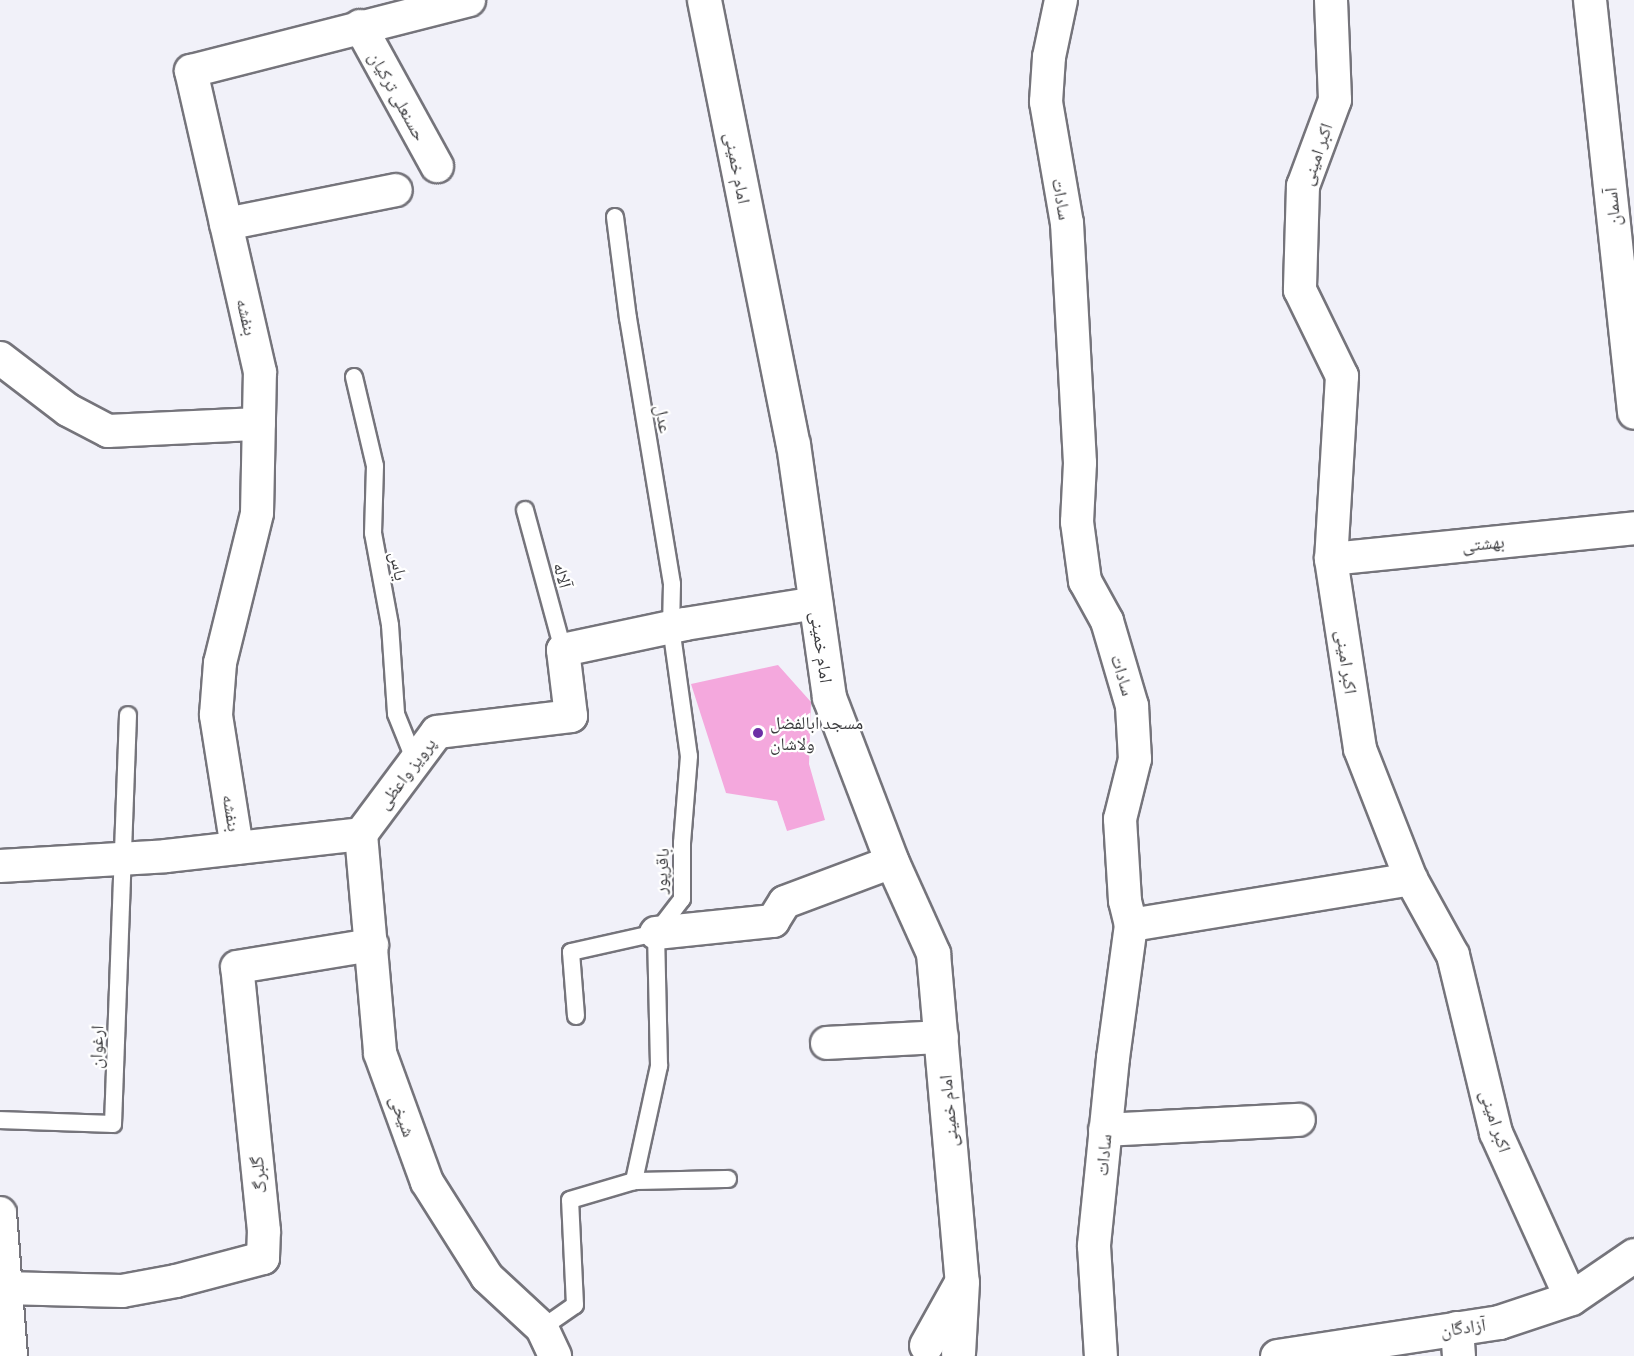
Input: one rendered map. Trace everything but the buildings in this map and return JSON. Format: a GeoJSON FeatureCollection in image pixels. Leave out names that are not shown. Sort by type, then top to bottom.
{"type":"FeatureCollection","features":[{"type":"Feature","properties":{"kind":"street","name":"بنفشه"},"geometry":{"type":"LineString","coordinates":[[237,848],[216,715],[220,663],[257,513],[260,372],[191,71],[469,0]]}},
{"type":"Feature","properties":{"kind":"street","name":"امام خمینی"},"geometry":{"type":"LineString","coordinates":[[704,0],[793,444],[829,697],[892,862],[933,953],[962,1282],[959,1354]]}},
{"type":"Feature","properties":{"kind":"street","name":"سادات"},"geometry":{"type":"LineString","coordinates":[[1061,0],[1049,57],[1046,102],[1067,222],[1080,463],[1077,522],[1084,581],[1107,621],[1132,706],[1135,759],[1120,819],[1125,901],[1131,925],[1105,1130],[1094,1246],[1101,1356]]}},
{"type":"Feature","properties":{"kind":"street","name":"اکبر امينی"},"geometry":{"type":"LineString","coordinates":[[1331,0],[1335,100],[1303,186],[1300,290],[1342,376],[1331,559],[1360,749],[1411,879],[1453,955],[1496,1133],[1571,1298]]}},
{"type":"Feature","properties":{"kind":"street","name":"آسمان"},"geometry":{"type":"LineString","coordinates":[[1590,0],[1634,413]]}},
{"type":"Feature","properties":{"kind":"street","name":"حسنعلی ترکیان"},"geometry":{"type":"LineString","coordinates":[[360,26],[437,166]]}},
{"type":"Feature","properties":{"kind":"street"},"geometry":{"type":"LineString","coordinates":[[226,224],[396,190]]}},
{"type":"Feature","properties":{"kind":"street"},"geometry":{"type":"LineString","coordinates":[[0,358],[68,410],[108,431],[259,424]]}},
{"type":"Feature","properties":{"kind":"street","name":"بهشتی"},"geometry":{"type":"LineString","coordinates":[[1331,559],[1634,528]]}},
{"type":"Feature","properties":{"kind":"street"},"geometry":{"type":"LineString","coordinates":[[563,650],[671,627],[816,603]]}},
{"type":"Feature","properties":{"kind":"street","name":"پرویز واعظی"},"geometry":{"type":"LineString","coordinates":[[361,834],[437,732],[571,716],[563,650]]}},
{"type":"Feature","properties":{"kind":"street"},"geometry":{"type":"LineString","coordinates":[[0,866],[237,848],[361,834]]}},
{"type":"Feature","properties":{"kind":"street","name":"شیخی"},"geometry":{"type":"LineString","coordinates":[[361,834],[380,1053],[427,1182],[487,1277],[542,1328],[555,1356]]}},
{"type":"Feature","properties":{"kind":"street"},"geometry":{"type":"LineString","coordinates":[[657,933],[773,921],[785,902],[892,862]]}},
{"type":"Feature","properties":{"kind":"street"},"geometry":{"type":"LineString","coordinates":[[1131,925],[1411,879]]}},
{"type":"Feature","properties":{"kind":"street","name":"گلبرگ"},"geometry":{"type":"LineString","coordinates":[[4,1288],[122,1291],[176,1281],[263,1258],[264,1232],[237,967],[372,945]]}},
{"type":"Feature","properties":{"kind":"street"},"geometry":{"type":"LineString","coordinates":[[827,1043],[942,1038]]}},
{"type":"Feature","properties":{"kind":"street"},"geometry":{"type":"LineString","coordinates":[[1105,1130],[1299,1120]]}},
{"type":"Feature","properties":{"kind":"street"},"geometry":{"type":"LineString","coordinates":[[0,1214],[11,1356]]}},
{"type":"Feature","properties":{"kind":"street","name":"آزادگان"},"geometry":{"type":"LineString","coordinates":[[1277,1356],[1458,1342],[1499,1322],[1571,1298],[1634,1255]]}},
{"type":"Feature","properties":{"kind":"street"},"geometry":{"type":"LineString","coordinates":[[917,1350],[962,1282]]}},
{"type":"Feature","properties":{"kind":"street"},"geometry":{"type":"LineString","coordinates":[[917,1350],[937,1344],[959,1354]]}},
{"type":"Feature","properties":{"kind":"lane","name":"عدل"},"geometry":{"type":"LineString","coordinates":[[615,217],[628,318],[672,584],[671,627]]}},
{"type":"Feature","properties":{"kind":"lane","name":"یاس"},"geometry":{"type":"LineString","coordinates":[[354,376],[375,466],[373,534],[390,625],[396,714],[415,761]]}},
{"type":"Feature","properties":{"kind":"lane","name":"آلاله"},"geometry":{"type":"LineString","coordinates":[[525,510],[563,650]]}},
{"type":"Feature","properties":{"kind":"lane","name":"باقرپور"},"geometry":{"type":"LineString","coordinates":[[657,933],[682,899],[682,843],[689,756],[671,627]]}},
{"type":"Feature","properties":{"kind":"lane"},"geometry":{"type":"LineString","coordinates":[[122,858],[128,716]]}},
{"type":"Feature","properties":{"kind":"lane","name":"ارغوان"},"geometry":{"type":"LineString","coordinates":[[0,1120],[113,1124],[122,858]]}},
{"type":"Feature","properties":{"kind":"lane"},"geometry":{"type":"LineString","coordinates":[[576,1016],[571,952],[657,933],[659,1066],[634,1181]]}},
{"type":"Feature","properties":{"kind":"lane"},"geometry":{"type":"LineString","coordinates":[[542,1328],[574,1305],[570,1200],[634,1181],[728,1179]]}},
{"type":"Feature","properties":{"kind":"place","name":"مسجد ابالفضل ولاشان"},"geometry":{"type":"Point","coordinates":[758,733]}}]}
